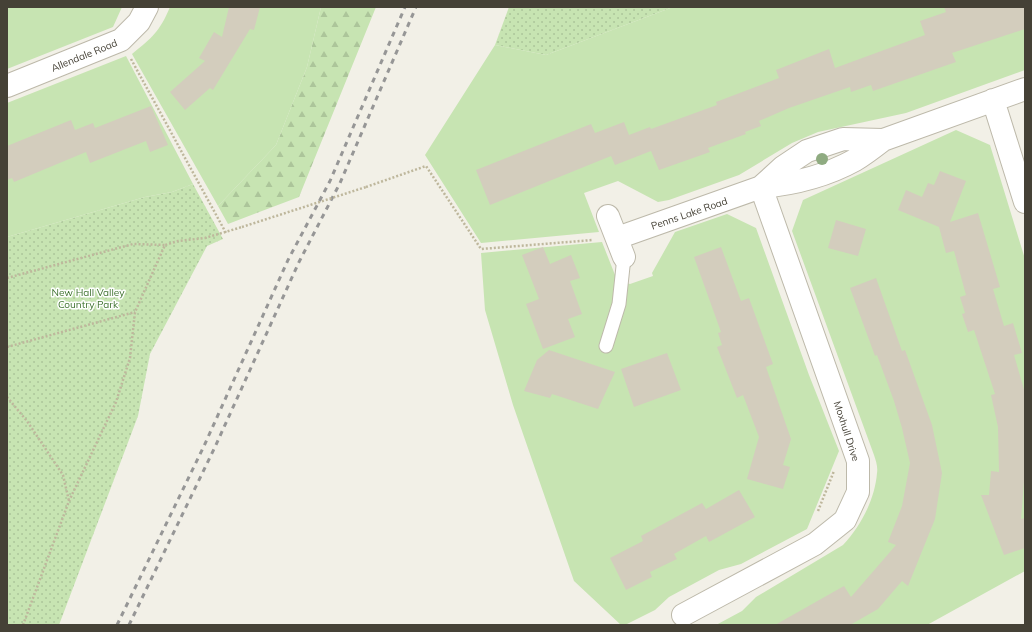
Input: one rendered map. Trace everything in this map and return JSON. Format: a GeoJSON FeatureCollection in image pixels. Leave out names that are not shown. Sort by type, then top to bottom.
{"type":"FeatureCollection","features":[{"type":"Feature","properties":{"kind":"street","name":"Allendale Road"},"geometry":{"type":"LineString","coordinates":[[7,86],[121,40],[140,22],[147,7]]}},
{"type":"Feature","properties":{"kind":"street","name":"Penns Lake Road"},"geometry":{"type":"LineString","coordinates":[[620,247],[761,187],[793,184],[822,174],[855,160],[883,140],[1025,89]]}},
{"type":"Feature","properties":{"kind":"street"},"geometry":{"type":"LineString","coordinates":[[993,100],[1025,202]]}},
{"type":"Feature","properties":{"kind":"street","name":"Moxhull Drive"},"geometry":{"type":"LineString","coordinates":[[683,615],[815,544],[845,520],[858,492],[858,461],[761,187]]}},
{"type":"Feature","properties":{"kind":"street"},"geometry":{"type":"LineString","coordinates":[[608,216],[620,247]]}},
{"type":"Feature","properties":{"kind":"lane"},"geometry":{"type":"LineString","coordinates":[[606,346],[619,304],[620,247]]}},
{"type":"Feature","properties":{"kind":"path"},"geometry":{"type":"LineString","coordinates":[[121,40],[226,233]]}},
{"type":"Feature","properties":{"kind":"path"},"geometry":{"type":"LineString","coordinates":[[7,278],[133,244],[165,245],[226,233],[426,166],[481,249],[620,247]]}},
{"type":"Feature","properties":{"kind":"path"},"geometry":{"type":"LineString","coordinates":[[23,625],[70,501],[116,402],[130,358],[134,312],[165,245]]}},
{"type":"Feature","properties":{"kind":"path"},"geometry":{"type":"LineString","coordinates":[[7,347],[134,312]]}},
{"type":"Feature","properties":{"kind":"path"},"geometry":{"type":"LineString","coordinates":[[7,397],[27,421],[63,475],[70,501]]}},
{"type":"Feature","properties":{"kind":"path"},"geometry":{"type":"LineString","coordinates":[[817,514],[834,470]]}},
{"type":"Feature","properties":{"kind":"green space"},"geometry":{"type":"Polygon","coordinates":[[[7,7],[122,7],[113,27],[7,69],[7,7]]]}},
{"type":"Feature","properties":{"kind":"green space"},"geometry":{"type":"Polygon","coordinates":[[[170,7],[321,7],[307,67],[276,145],[218,206],[132,54],[155,34],[170,7]]]}},
{"type":"Feature","properties":{"kind":"green space"},"geometry":{"type":"Polygon","coordinates":[[[321,7],[376,7],[299,197],[228,224],[218,206],[276,145],[307,67],[321,7]]]}},
{"type":"Feature","properties":{"kind":"green space"},"geometry":{"type":"Polygon","coordinates":[[[509,7],[673,7],[546,55],[495,45],[509,7]]]}},
{"type":"Feature","properties":{"kind":"green space"},"geometry":{"type":"Polygon","coordinates":[[[673,7],[1025,7],[1025,70],[906,113],[818,132],[792,143],[739,175],[669,200],[658,202],[618,181],[584,193],[599,232],[481,243],[425,155],[495,45],[546,55],[673,7]]]}},
{"type":"Feature","properties":{"kind":"green space"},"geometry":{"type":"Polygon","coordinates":[[[126,56],[193,184],[172,192],[145,197],[7,237],[7,103],[126,56]]]}},
{"type":"Feature","properties":{"kind":"green space"},"geometry":{"type":"Polygon","coordinates":[[[956,130],[990,145],[1025,259],[1025,571],[927,625],[716,625],[742,611],[756,597],[843,545],[850,538],[866,512],[876,483],[877,468],[874,455],[792,231],[803,200],[956,130]]]}},
{"type":"Feature","properties":{"kind":"green space","name":"New Hall Valley Country Park"},"geometry":{"type":"Polygon","coordinates":[[[193,184],[223,239],[207,246],[150,354],[138,416],[59,625],[7,625],[7,237],[145,197],[172,192],[193,184]]]}},
{"type":"Feature","properties":{"kind":"green space"},"geometry":{"type":"Polygon","coordinates":[[[727,214],[756,228],[809,375],[839,451],[807,529],[741,564],[719,570],[669,597],[655,610],[625,625],[621,625],[574,581],[513,405],[485,310],[481,253],[602,242],[617,280],[630,284],[653,276],[652,273],[675,232],[727,214]]]}},
{"type":"Feature","properties":{"kind":"building"},"geometry":{"type":"Polygon","coordinates":[[[229,7],[260,7],[254,30],[250,29],[213,90],[210,88],[185,110],[170,92],[205,61],[199,58],[214,32],[222,37],[229,7]]]}},
{"type":"Feature","properties":{"kind":"building"},"geometry":{"type":"Polygon","coordinates":[[[944,7],[1025,7],[1025,29],[952,53],[956,62],[873,91],[871,85],[851,92],[850,87],[789,108],[759,121],[761,126],[745,132],[746,134],[708,148],[710,152],[659,170],[651,151],[615,165],[611,156],[490,205],[476,170],[591,124],[595,133],[624,122],[629,135],[650,127],[651,129],[717,105],[716,102],[779,78],[776,70],[829,49],[835,68],[925,35],[920,21],[946,12],[944,7]]]}},
{"type":"Feature","properties":{"kind":"building"},"geometry":{"type":"Polygon","coordinates":[[[151,106],[168,145],[150,152],[146,141],[90,163],[86,152],[14,182],[12,178],[7,180],[7,146],[71,120],[75,130],[93,123],[95,128],[151,106]]]}},
{"type":"Feature","properties":{"kind":"building"},"geometry":{"type":"Polygon","coordinates":[[[940,171],[966,181],[950,222],[978,213],[1000,287],[993,289],[1004,326],[1013,323],[1022,353],[1014,355],[1025,393],[1025,469],[1021,519],[1025,518],[1025,548],[1004,555],[981,495],[989,495],[991,471],[999,472],[998,427],[991,395],[995,394],[974,330],[968,332],[962,314],[965,313],[960,297],[966,295],[954,251],[946,253],[939,227],[898,210],[906,190],[922,197],[928,183],[934,185],[940,171]]]}},
{"type":"Feature","properties":{"kind":"building"},"geometry":{"type":"Polygon","coordinates":[[[836,220],[866,229],[858,256],[828,248],[836,220]]]}},
{"type":"Feature","properties":{"kind":"building"},"geometry":{"type":"Polygon","coordinates":[[[543,247],[550,264],[571,255],[580,278],[570,281],[582,314],[568,319],[575,337],[543,349],[526,304],[539,299],[522,255],[543,247]]]}},
{"type":"Feature","properties":{"kind":"building"},"geometry":{"type":"Polygon","coordinates":[[[721,247],[741,301],[749,298],[773,364],[766,367],[791,439],[783,465],[790,467],[783,489],[747,479],[759,437],[743,395],[737,398],[717,347],[722,345],[718,333],[721,332],[694,257],[721,247]]]}},
{"type":"Feature","properties":{"kind":"building"},"geometry":{"type":"Polygon","coordinates":[[[876,278],[902,351],[905,350],[932,425],[942,473],[935,519],[908,586],[902,581],[878,609],[850,625],[775,625],[844,586],[851,597],[896,545],[888,542],[902,506],[910,463],[894,401],[877,355],[875,356],[850,288],[876,278]]]}},
{"type":"Feature","properties":{"kind":"building"},"geometry":{"type":"Polygon","coordinates":[[[549,350],[615,372],[598,409],[552,394],[550,398],[524,391],[537,360],[549,350]]]}},
{"type":"Feature","properties":{"kind":"building"},"geometry":{"type":"Polygon","coordinates":[[[667,353],[681,390],[634,407],[621,369],[667,353]]]}},
{"type":"Feature","properties":{"kind":"building"},"geometry":{"type":"Polygon","coordinates":[[[739,490],[755,517],[709,542],[706,536],[674,554],[677,559],[650,572],[652,577],[626,590],[610,558],[643,541],[641,536],[702,503],[706,509],[739,490]]]}},
{"type":"Feature","properties":{"kind":"railway"},"geometry":{"type":"LineString","coordinates":[[117,625],[204,446],[288,260],[330,181],[405,7]]}},
{"type":"Feature","properties":{"kind":"railway"},"geometry":{"type":"LineString","coordinates":[[129,625],[215,447],[299,262],[340,183],[416,7]]}}]}
